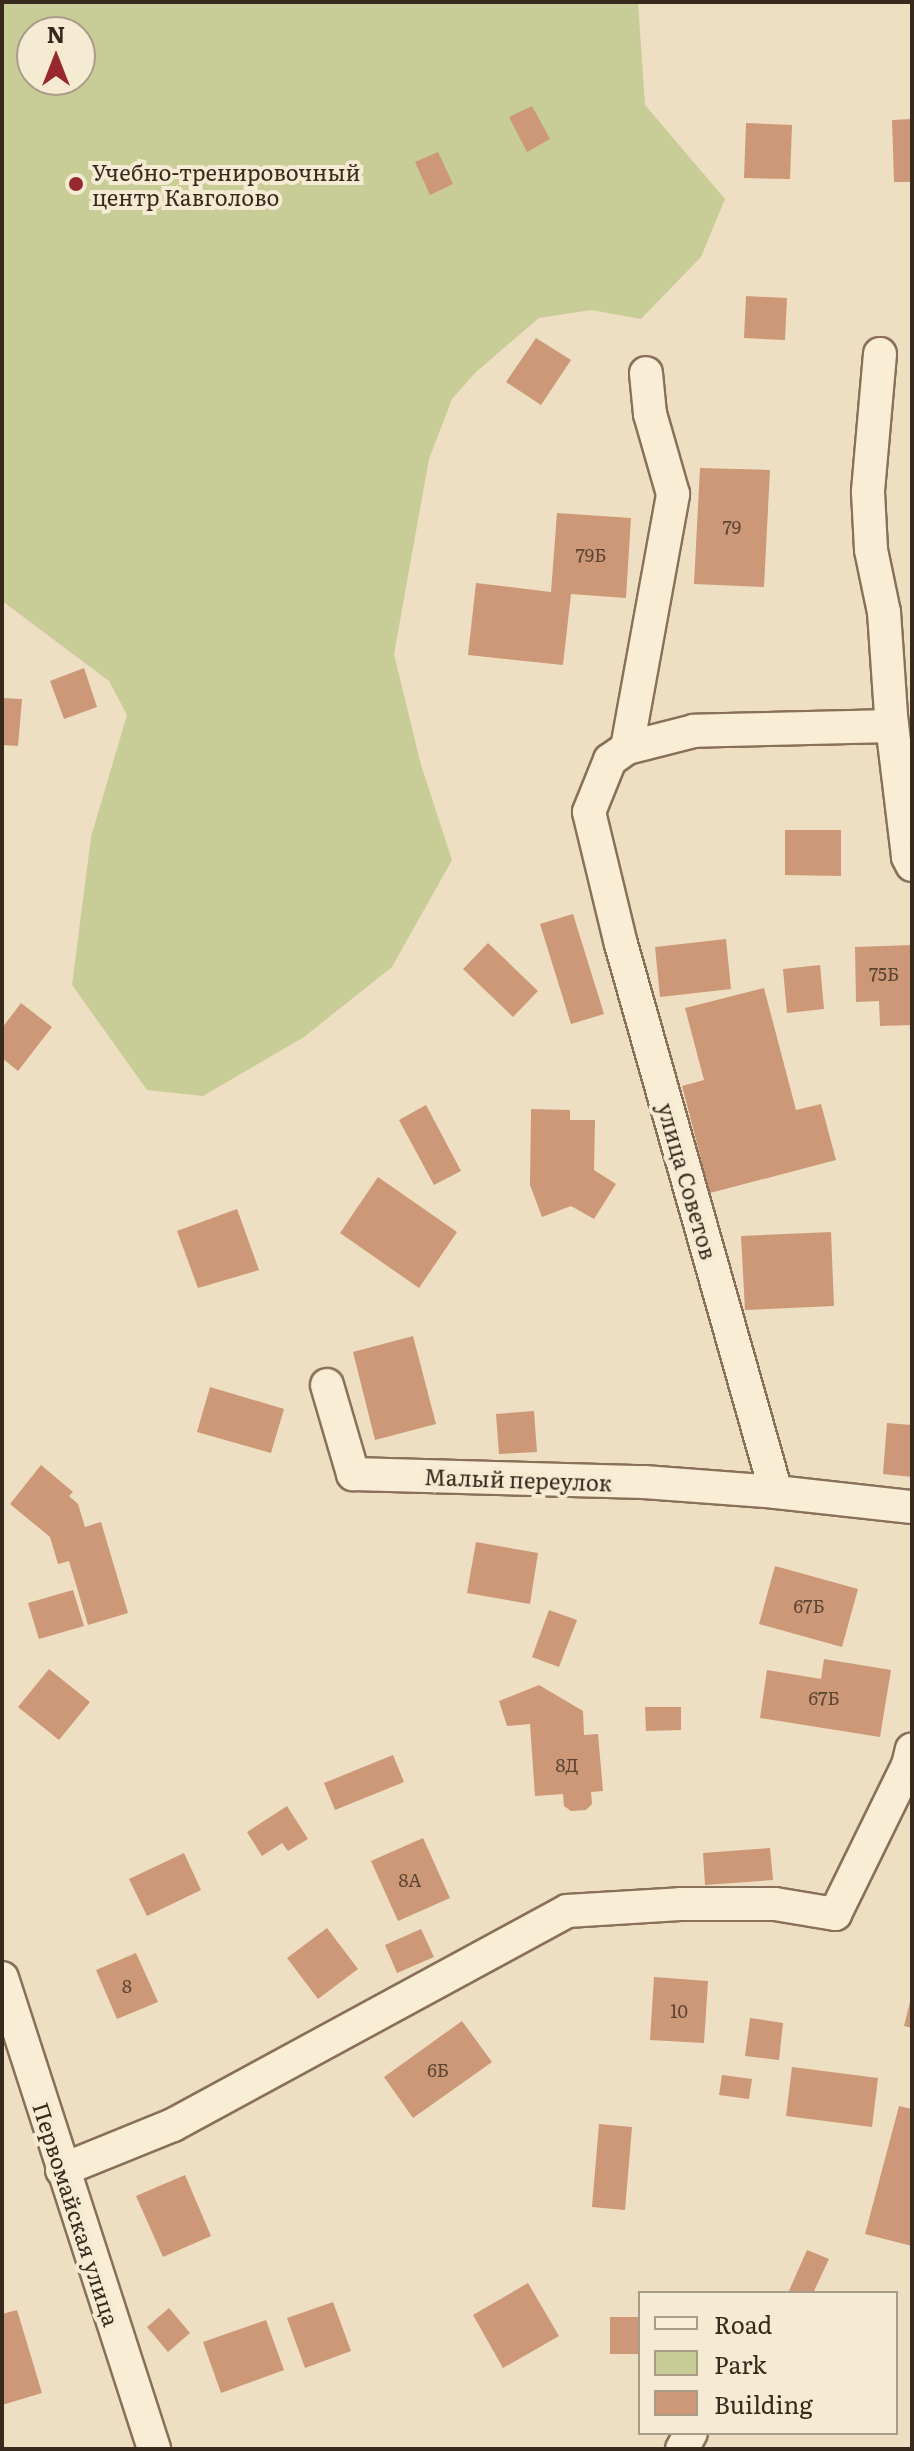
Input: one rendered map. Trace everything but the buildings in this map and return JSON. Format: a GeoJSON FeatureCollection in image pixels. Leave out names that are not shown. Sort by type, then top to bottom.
{"type":"FeatureCollection","features":[{"type":"Feature","properties":{"kind":"street"},"geometry":{"type":"LineString","coordinates":[[880,354],[868,492],[871,550],[884,612],[892,726],[908,857],[912,865]]}},
{"type":"Feature","properties":{"kind":"street","name":"улица Советов"},"geometry":{"type":"LineString","coordinates":[[646,373],[650,414],[673,494],[627,748],[610,760],[589,812],[621,944],[776,1492]]}},
{"type":"Feature","properties":{"kind":"street"},"geometry":{"type":"LineString","coordinates":[[627,748],[694,731],[892,726]]}},
{"type":"Feature","properties":{"kind":"street","name":"Малый переулок"},"geometry":{"type":"LineString","coordinates":[[327,1385],[353,1474],[644,1482],[776,1492]]}},
{"type":"Feature","properties":{"kind":"street"},"geometry":{"type":"LineString","coordinates":[[776,1492],[912,1507]]}},
{"type":"Feature","properties":{"kind":"street"},"geometry":{"type":"LineString","coordinates":[[62,2170],[173,2125],[567,1911],[680,1904],[775,1904],[835,1914],[908,1765],[912,1749]]}},
{"type":"Feature","properties":{"kind":"street","name":"Первомайская улица"},"geometry":{"type":"LineString","coordinates":[[2,1978],[154,2449]]}},
{"type":"Feature","properties":{"kind":"green space"},"geometry":{"type":"Polygon","coordinates":[[[2,2],[638,2],[645,105],[725,199],[701,257],[641,319],[591,310],[539,318],[476,372],[452,399],[429,459],[394,654],[421,765],[452,860],[392,967],[304,1037],[203,1096],[147,1090],[72,985],[91,837],[127,715],[109,681],[2,601],[2,2]]]}},
{"type":"Feature","properties":{"kind":"place","name":"Учебно-тренировочный центр Кавголово"},"geometry":{"type":"Point","coordinates":[76,184]}}]}
